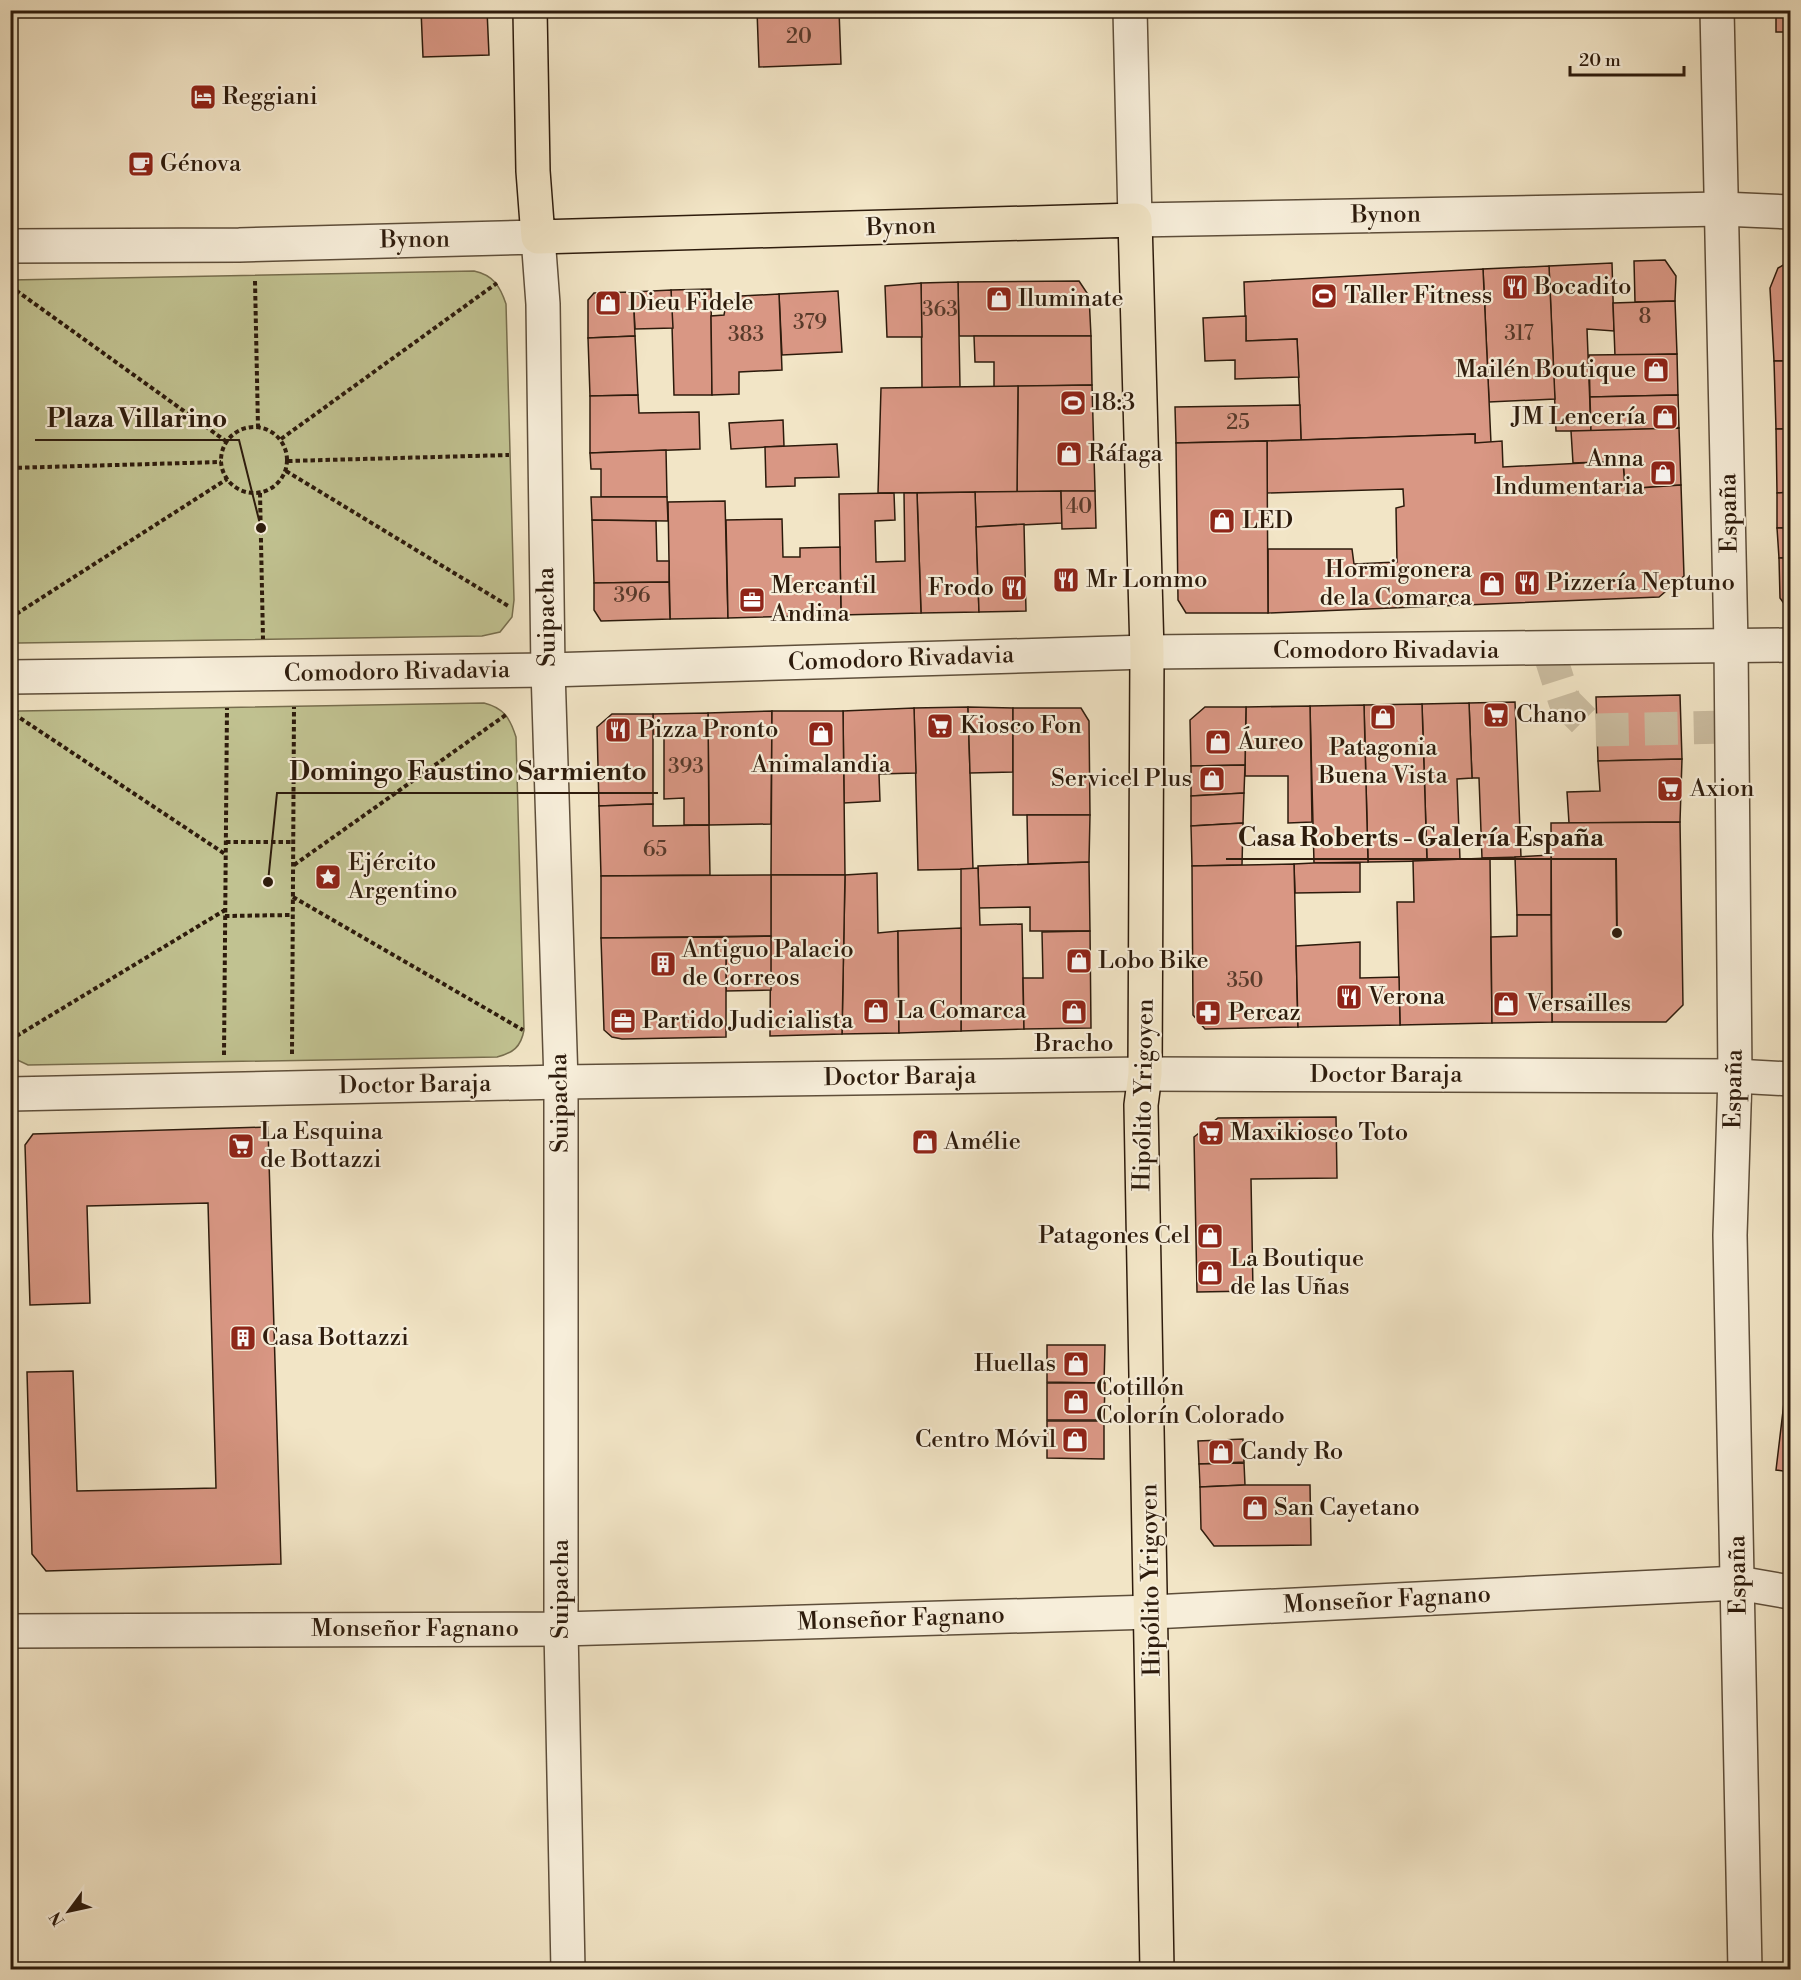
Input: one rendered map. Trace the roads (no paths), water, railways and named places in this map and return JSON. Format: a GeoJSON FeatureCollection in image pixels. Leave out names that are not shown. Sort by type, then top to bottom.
{"type":"FeatureCollection","features":[{"type":"Feature","properties":{"kind":"main road"},"geometry":{"type":"LineString","coordinates":[[530,10],[533,171],[538,237]]}},
{"type":"Feature","properties":{"kind":"main road","name":"Bynon"},"geometry":{"type":"LineString","coordinates":[[538,237],[1135,220]]}},
{"type":"Feature","properties":{"kind":"main road","name":"Hipólito Yrigoyen"},"geometry":{"type":"LineString","coordinates":[[1135,220],[1147,652],[1145,1074],[1141,1105],[1157,1970]]}},
{"type":"Feature","properties":{"kind":"street"},"geometry":{"type":"LineString","coordinates":[[1130,10],[1135,220]]}},
{"type":"Feature","properties":{"kind":"street","name":"España"},"geometry":{"type":"LineString","coordinates":[[1717,10],[1731,644],[1735,1076],[1730,1235],[1745,1970]]}},
{"type":"Feature","properties":{"kind":"street","name":"Bynon"},"geometry":{"type":"LineString","coordinates":[[1135,220],[1722,209],[1791,212]]}},
{"type":"Feature","properties":{"kind":"street","name":"Bynon"},"geometry":{"type":"LineString","coordinates":[[10,246],[239,245],[538,237]]}},
{"type":"Feature","properties":{"kind":"street","name":"Suipacha"},"geometry":{"type":"LineString","coordinates":[[538,237],[543,304],[548,669],[561,1082],[561,1629],[568,1970]]}},
{"type":"Feature","properties":{"kind":"street","name":"Comodoro Rivadavia"},"geometry":{"type":"LineString","coordinates":[[10,677],[548,669],[1147,652],[1548,650],[1731,644],[1791,645]]}},
{"type":"Feature","properties":{"kind":"street","name":"Doctor Baraja"},"geometry":{"type":"LineString","coordinates":[[10,1094],[561,1082],[1145,1074],[1735,1076],[1791,1079]]}},
{"type":"Feature","properties":{"kind":"street","name":"Monseñor Fagnano"},"geometry":{"type":"LineString","coordinates":[[10,1631],[561,1629],[1152,1612],[1738,1583],[1791,1592]]}},
{"type":"Feature","properties":{"kind":"tunnel"},"geometry":{"type":"LineString","coordinates":[[1548,649],[1565,702],[1593,730],[1732,727]]}},
{"type":"Feature","properties":{"kind":"place","name":"Reggiani"},"geometry":{"type":"Point","coordinates":[203,97]}},
{"type":"Feature","properties":{"kind":"place","name":"Génova"},"geometry":{"type":"Point","coordinates":[141,164]}},
{"type":"Feature","properties":{"kind":"place","name":"Bocadito"},"geometry":{"type":"Point","coordinates":[1515,287]}},
{"type":"Feature","properties":{"kind":"place","name":"Taller Fitness"},"geometry":{"type":"Point","coordinates":[1324,296]}},
{"type":"Feature","properties":{"kind":"place","name":"Iluminate"},"geometry":{"type":"Point","coordinates":[999,299]}},
{"type":"Feature","properties":{"kind":"place","name":"Dieu Fidele"},"geometry":{"type":"Point","coordinates":[608,303]}},
{"type":"Feature","properties":{"kind":"place","name":"Mailén Boutique"},"geometry":{"type":"Point","coordinates":[1656,370]}},
{"type":"Feature","properties":{"kind":"place","name":"18:3"},"geometry":{"type":"Point","coordinates":[1073,403]}},
{"type":"Feature","properties":{"kind":"place","name":"JM Lencería"},"geometry":{"type":"Point","coordinates":[1665,417]}},
{"type":"Feature","properties":{"kind":"place","name":"Ráfaga"},"geometry":{"type":"Point","coordinates":[1069,454]}},
{"type":"Feature","properties":{"kind":"place","name":"Anna Indumentaria"},"geometry":{"type":"Point","coordinates":[1663,473]}},
{"type":"Feature","properties":{"kind":"place","name":"LED"},"geometry":{"type":"Point","coordinates":[1222,521]}},
{"type":"Feature","properties":{"kind":"place","name":"Plaza Villarino"},"geometry":{"type":"Point","coordinates":[261,528]}},
{"type":"Feature","properties":{"kind":"place","name":"Mr Lommo"},"geometry":{"type":"Point","coordinates":[1066,580]}},
{"type":"Feature","properties":{"kind":"place","name":"Pizzería Neptuno"},"geometry":{"type":"Point","coordinates":[1527,583]}},
{"type":"Feature","properties":{"kind":"place","name":"Hormigonera de la Comarca"},"geometry":{"type":"Point","coordinates":[1492,584]}},
{"type":"Feature","properties":{"kind":"place","name":"Frodo"},"geometry":{"type":"Point","coordinates":[1014,588]}},
{"type":"Feature","properties":{"kind":"place","name":"Mercantil Andina"},"geometry":{"type":"Point","coordinates":[752,600]}},
{"type":"Feature","properties":{"kind":"place","name":"Chano"},"geometry":{"type":"Point","coordinates":[1496,715]}},
{"type":"Feature","properties":{"kind":"place","name":"Patagonia Buena Vista"},"geometry":{"type":"Point","coordinates":[1383,717]}},
{"type":"Feature","properties":{"kind":"place","name":"Kiosco Fon"},"geometry":{"type":"Point","coordinates":[940,726]}},
{"type":"Feature","properties":{"kind":"place","name":"Pizza Pronto"},"geometry":{"type":"Point","coordinates":[618,730]}},
{"type":"Feature","properties":{"kind":"place","name":"Animalandia"},"geometry":{"type":"Point","coordinates":[821,734]}},
{"type":"Feature","properties":{"kind":"place","name":"Áureo"},"geometry":{"type":"Point","coordinates":[1218,742]}},
{"type":"Feature","properties":{"kind":"place","name":"Servicel Plus"},"geometry":{"type":"Point","coordinates":[1212,779]}},
{"type":"Feature","properties":{"kind":"place","name":"Axion"},"geometry":{"type":"Point","coordinates":[1670,789]}},
{"type":"Feature","properties":{"kind":"place","name":"Ejército Argentino"},"geometry":{"type":"Point","coordinates":[328,877]}},
{"type":"Feature","properties":{"kind":"place","name":"Domingo Faustino Sarmiento"},"geometry":{"type":"Point","coordinates":[268,882]}},
{"type":"Feature","properties":{"kind":"place","name":"Casa Roberts - Galería España"},"geometry":{"type":"Point","coordinates":[1617,933]}},
{"type":"Feature","properties":{"kind":"place","name":"Lobo Bike"},"geometry":{"type":"Point","coordinates":[1079,961]}},
{"type":"Feature","properties":{"kind":"place","name":"Antiguo Palacio de Correos"},"geometry":{"type":"Point","coordinates":[663,964]}},
{"type":"Feature","properties":{"kind":"place","name":"Verona"},"geometry":{"type":"Point","coordinates":[1349,997]}},
{"type":"Feature","properties":{"kind":"place","name":"Versailles"},"geometry":{"type":"Point","coordinates":[1506,1004]}},
{"type":"Feature","properties":{"kind":"place","name":"La Comarca"},"geometry":{"type":"Point","coordinates":[876,1011]}},
{"type":"Feature","properties":{"kind":"place","name":"Bracho"},"geometry":{"type":"Point","coordinates":[1074,1012]}},
{"type":"Feature","properties":{"kind":"place","name":"Percaz"},"geometry":{"type":"Point","coordinates":[1208,1013]}},
{"type":"Feature","properties":{"kind":"place","name":"Partido Judicialista"},"geometry":{"type":"Point","coordinates":[623,1021]}},
{"type":"Feature","properties":{"kind":"place","name":"Maxikiosco Toto"},"geometry":{"type":"Point","coordinates":[1211,1133]}},
{"type":"Feature","properties":{"kind":"place","name":"Amélie"},"geometry":{"type":"Point","coordinates":[925,1142]}},
{"type":"Feature","properties":{"kind":"place","name":"La Esquina de Bottazzi"},"geometry":{"type":"Point","coordinates":[241,1146]}},
{"type":"Feature","properties":{"kind":"place","name":"Patagones Cel"},"geometry":{"type":"Point","coordinates":[1210,1236]}},
{"type":"Feature","properties":{"kind":"place","name":"La Boutique de las Uñas"},"geometry":{"type":"Point","coordinates":[1210,1273]}},
{"type":"Feature","properties":{"kind":"place","name":"Casa Bottazzi"},"geometry":{"type":"Point","coordinates":[243,1338]}},
{"type":"Feature","properties":{"kind":"place","name":"Huellas"},"geometry":{"type":"Point","coordinates":[1076,1364]}},
{"type":"Feature","properties":{"kind":"place","name":"Cotillón Colorín Colorado"},"geometry":{"type":"Point","coordinates":[1076,1402]}},
{"type":"Feature","properties":{"kind":"place","name":"Centro Móvil"},"geometry":{"type":"Point","coordinates":[1075,1440]}},
{"type":"Feature","properties":{"kind":"place","name":"Candy Ro"},"geometry":{"type":"Point","coordinates":[1221,1452]}},
{"type":"Feature","properties":{"kind":"place","name":"San Cayetano"},"geometry":{"type":"Point","coordinates":[1255,1508]}}]}
